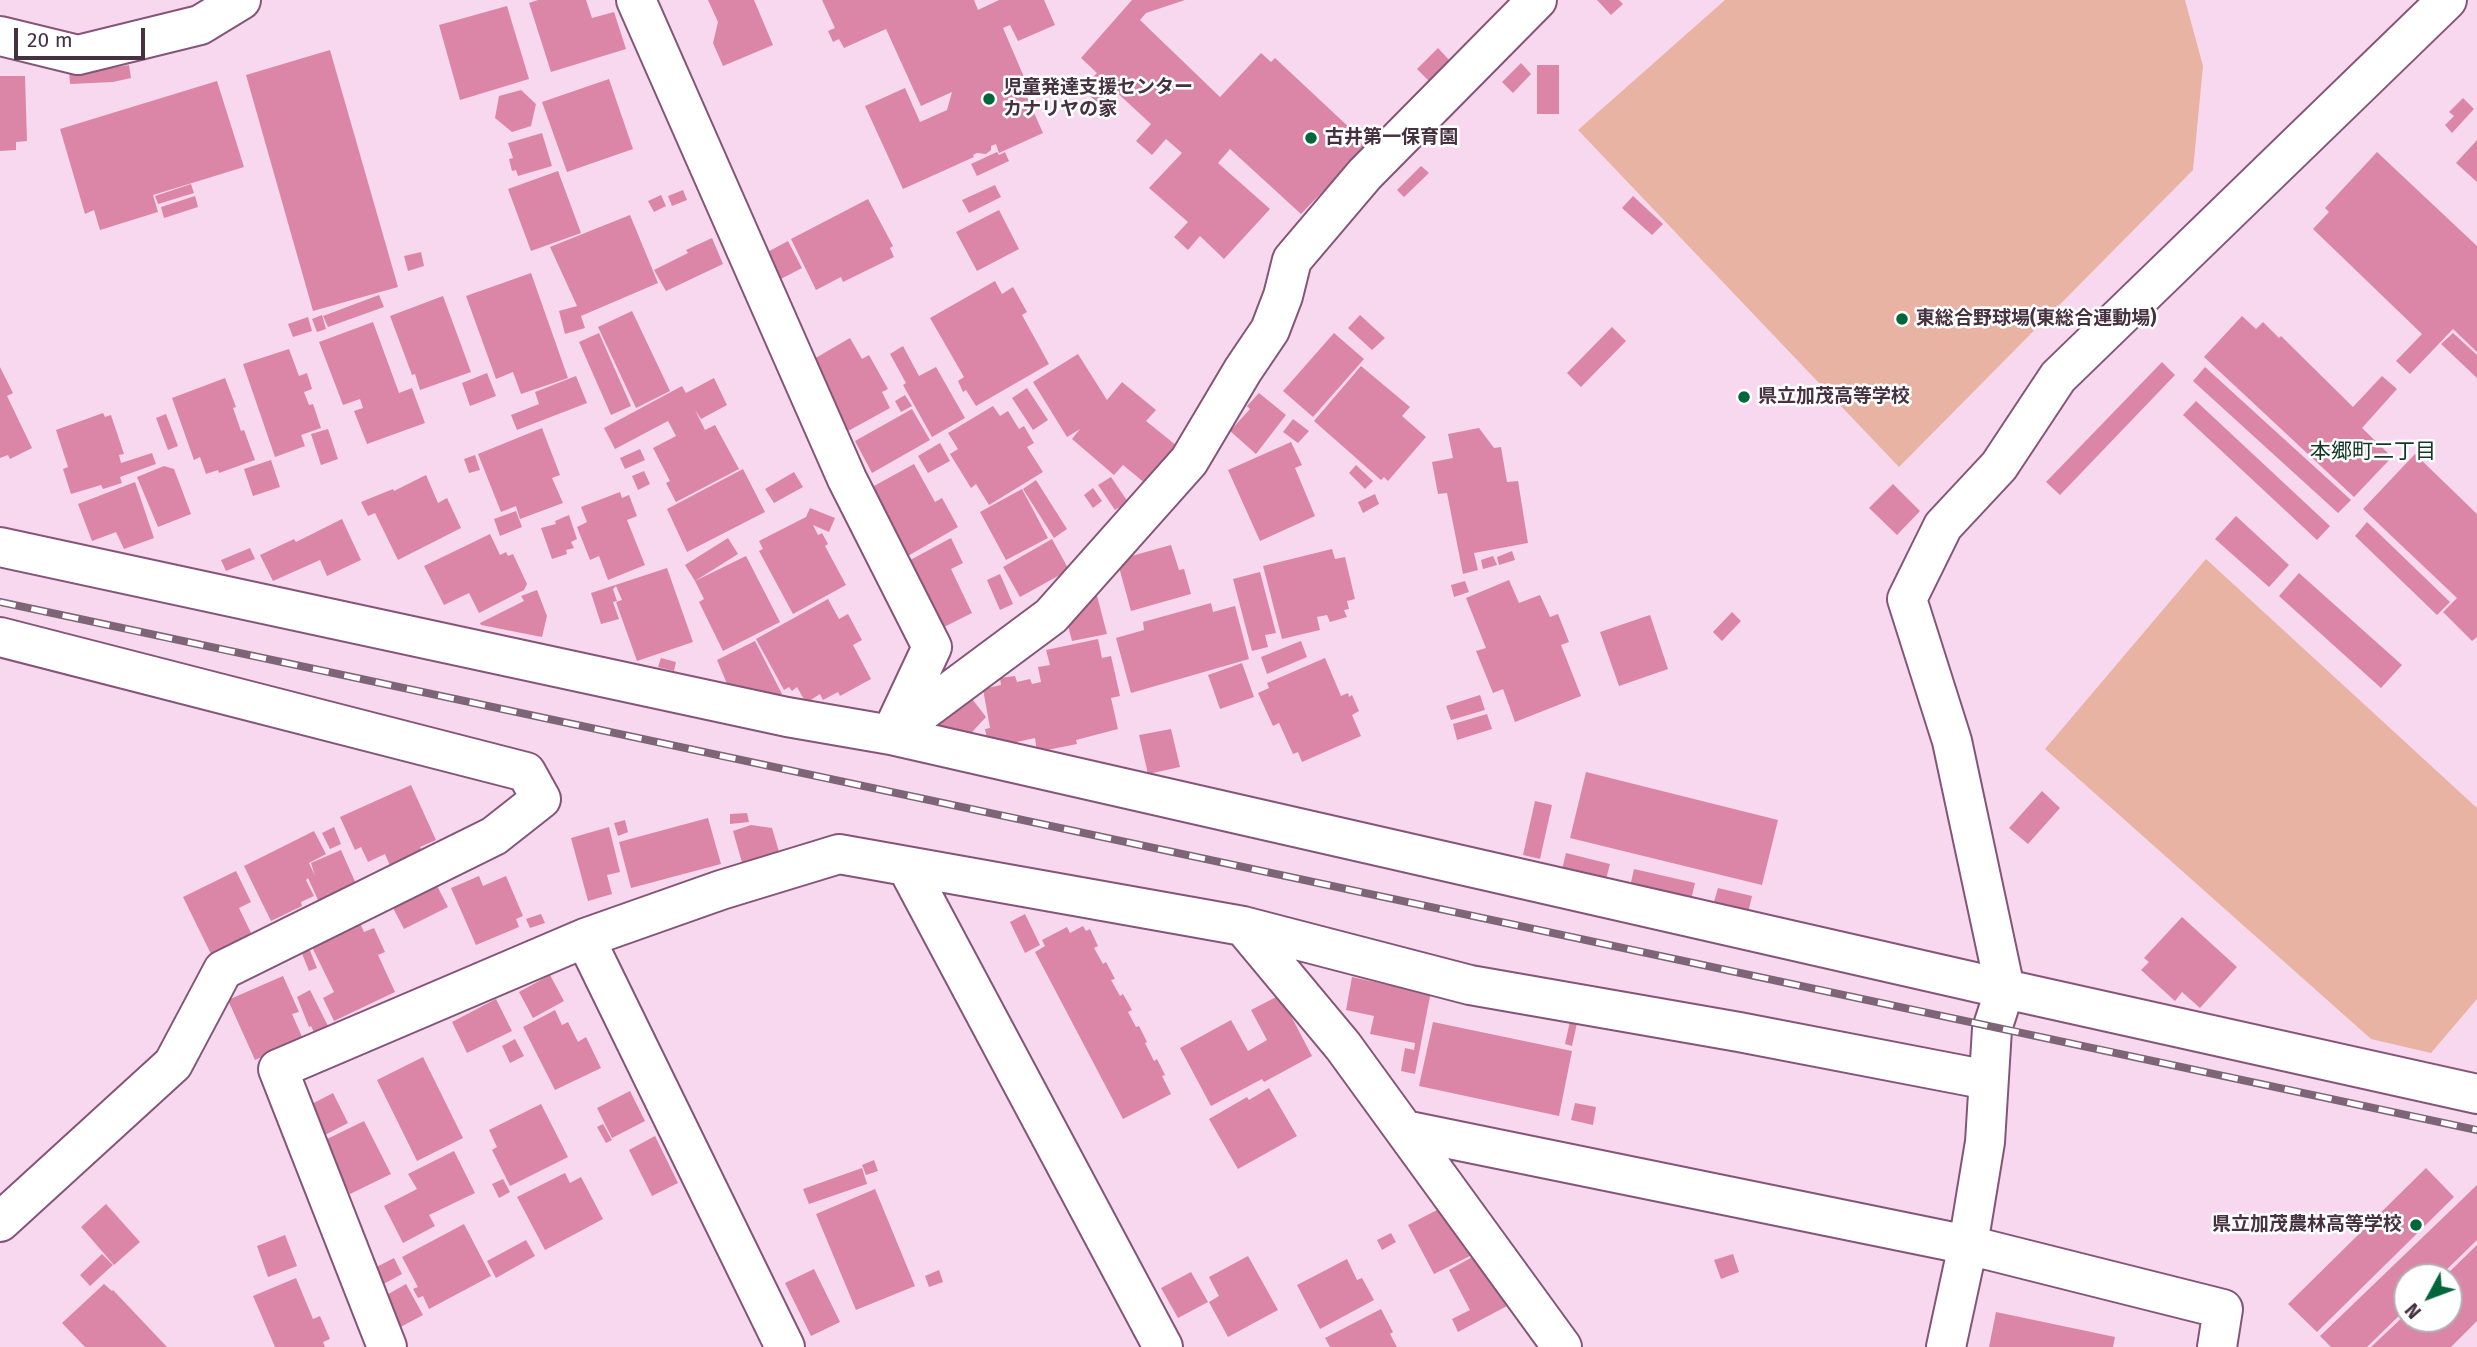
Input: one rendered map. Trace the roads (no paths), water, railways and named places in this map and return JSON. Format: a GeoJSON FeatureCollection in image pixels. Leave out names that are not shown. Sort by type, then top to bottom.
{"type":"FeatureCollection","features":[{"type":"Feature","properties":{"kind":"street"},"geometry":{"type":"LineString","coordinates":[[0,36],[78,55],[200,25],[242,0]]}},
{"type":"Feature","properties":{"kind":"street"},"geometry":{"type":"LineString","coordinates":[[636,0],[847,479],[932,647],[891,735]]}},
{"type":"Feature","properties":{"kind":"street"},"geometry":{"type":"LineString","coordinates":[[891,735],[1051,616],[1189,461],[1270,330],[1283,296],[1292,260],[1365,174],[1537,0]]}},
{"type":"Feature","properties":{"kind":"street"},"geometry":{"type":"LineString","coordinates":[[1945,1347],[1968,1245],[1985,1142],[1992,1029],[2005,989],[1952,741],[1907,599],[1943,526],[1999,466],[2058,377],[2447,0]]}},
{"type":"Feature","properties":{"kind":"street"},"geometry":{"type":"LineString","coordinates":[[0,547],[774,714],[891,735],[2477,1094]]}},
{"type":"Feature","properties":{"kind":"street"},"geometry":{"type":"LineString","coordinates":[[0,637],[526,772],[541,799],[494,836],[223,970],[173,1064],[0,1222]]}},
{"type":"Feature","properties":{"kind":"street"},"geometry":{"type":"LineString","coordinates":[[387,1347],[278,1069],[585,938],[721,890],[839,854],[1243,926],[1470,985],[1739,1031],[1988,1080]]}},
{"type":"Feature","properties":{"kind":"street"},"geometry":{"type":"LineString","coordinates":[[907,867],[1163,1347]]}},
{"type":"Feature","properties":{"kind":"street"},"geometry":{"type":"LineString","coordinates":[[1243,926],[1343,1046],[1562,1347]]}},
{"type":"Feature","properties":{"kind":"street"},"geometry":{"type":"LineString","coordinates":[[585,938],[785,1347]]}},
{"type":"Feature","properties":{"kind":"street"},"geometry":{"type":"LineString","coordinates":[[1405,1130],[1968,1245],[2224,1309],[2217,1347]]}},
{"type":"Feature","properties":{"kind":"railway"},"geometry":{"type":"LineString","coordinates":[[0,602],[2477,1130]]}},
{"type":"Feature","properties":{"kind":"place","name":"児童発達支援センター カナリヤの家"},"geometry":{"type":"Point","coordinates":[989,99]}},
{"type":"Feature","properties":{"kind":"place","name":"古井第一保育園"},"geometry":{"type":"Point","coordinates":[1311,138]}},
{"type":"Feature","properties":{"kind":"place","name":"東総合野球場(東総合運動場)"},"geometry":{"type":"Point","coordinates":[1902,319]}},
{"type":"Feature","properties":{"kind":"place","name":"県立加茂高等学校"},"geometry":{"type":"Point","coordinates":[1744,397]}},
{"type":"Feature","properties":{"kind":"place","name":"県立加茂農林高等学校"},"geometry":{"type":"Point","coordinates":[2416,1225]}},
{"type":"Feature","properties":{"kind":"district","name":"本郷町二丁目"},"geometry":{"type":"Point","coordinates":[2373,452]}}]}
